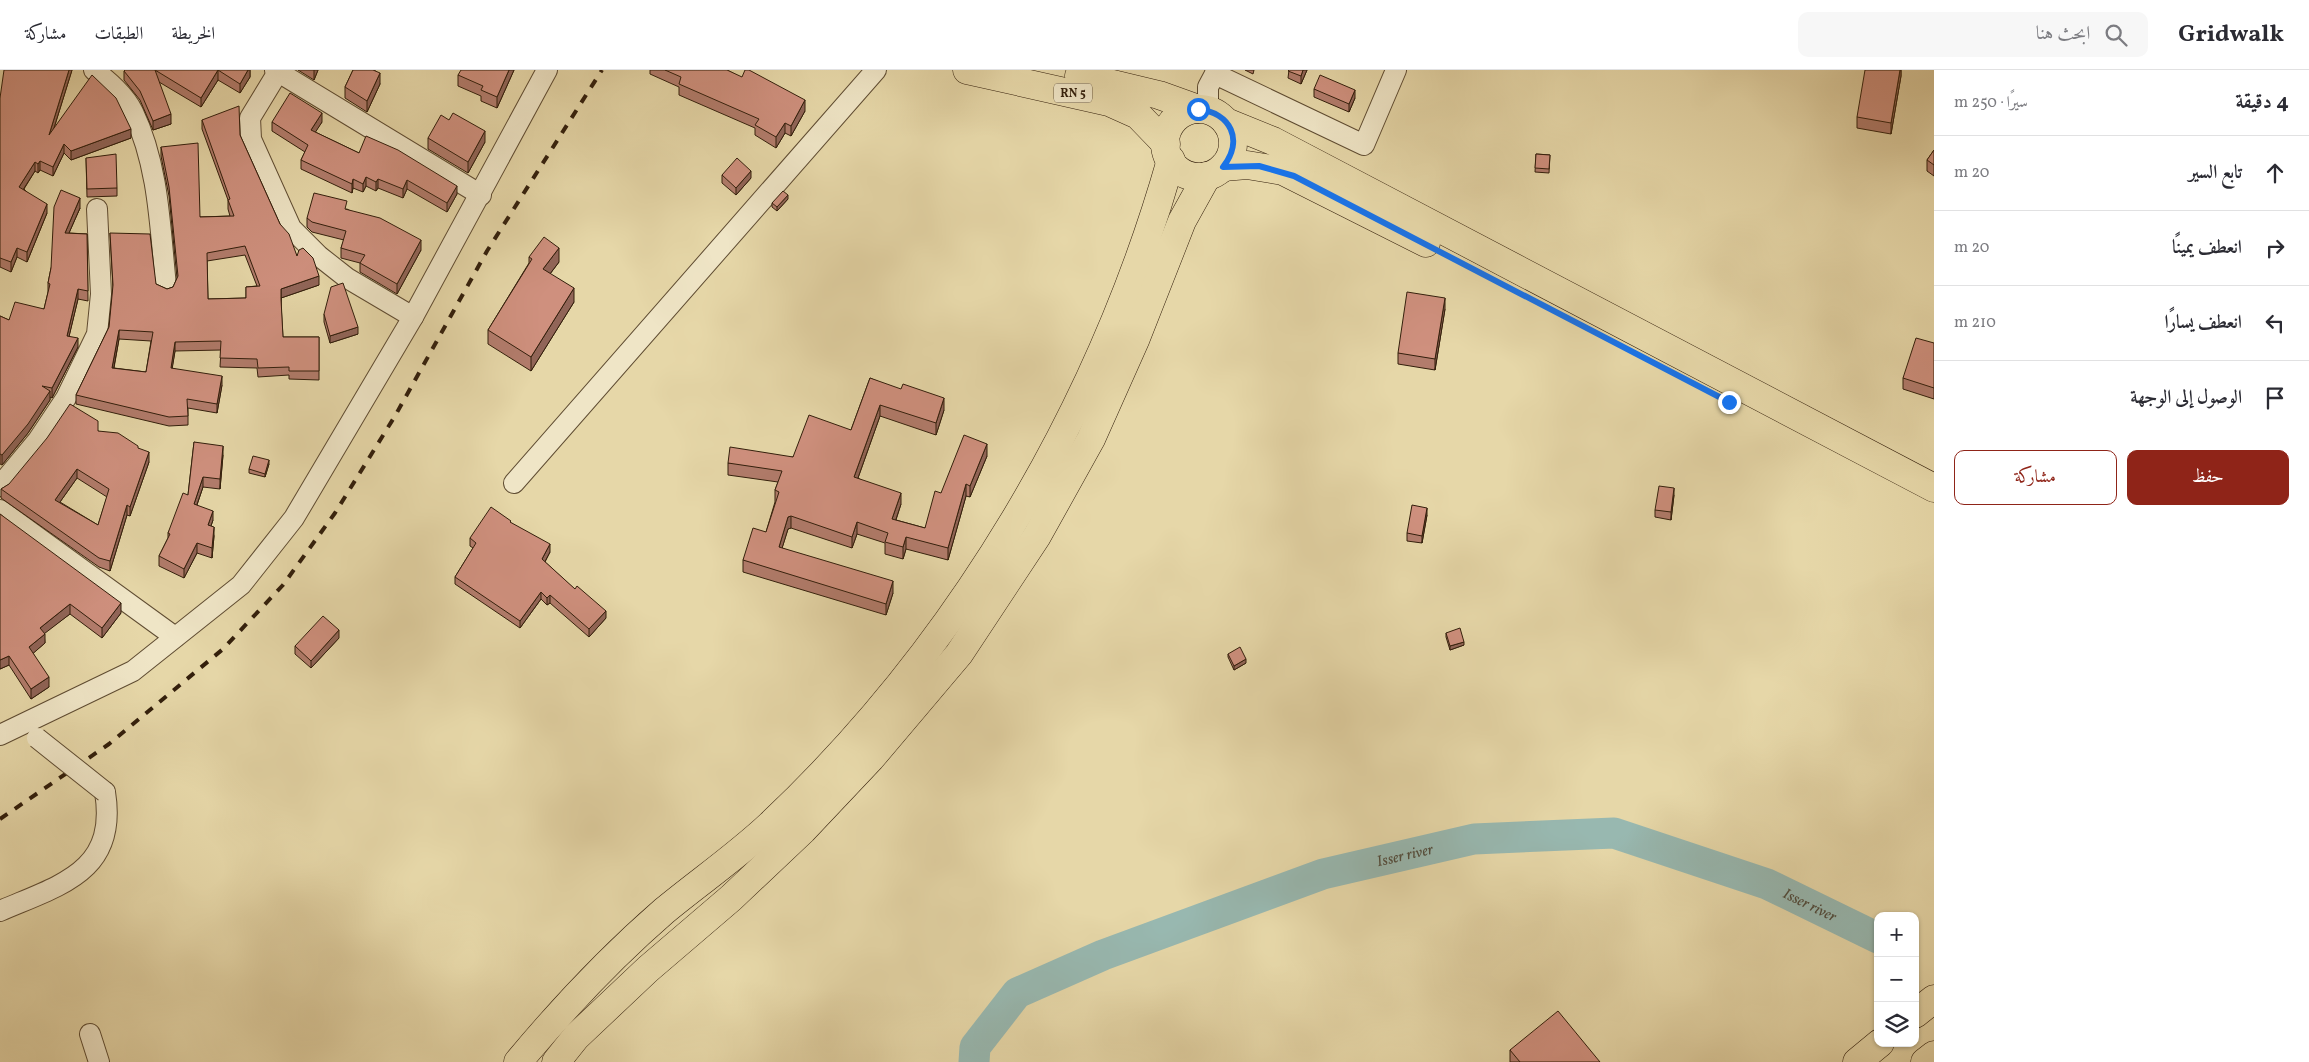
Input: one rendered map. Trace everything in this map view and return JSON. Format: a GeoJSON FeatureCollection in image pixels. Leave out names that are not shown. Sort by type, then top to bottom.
{"type":"FeatureCollection","features":[{"type":"Feature","properties":{"kind":"main road","name":"RN 5"},"geometry":{"type":"LineString","coordinates":[[967,70],[1108,102],[1138,115],[1168,152]]}},
{"type":"Feature","properties":{"kind":"main road","name":"RN 5"},"geometry":{"type":"LineString","coordinates":[[1053,70],[1175,99],[1273,141],[1934,488]]}},
{"type":"Feature","properties":{"kind":"main road"},"geometry":{"type":"LineString","coordinates":[[1108,102],[1131,123],[1145,142],[1152,163],[1156,209]]}},
{"type":"Feature","properties":{"kind":"main road"},"geometry":{"type":"LineString","coordinates":[[518,1062],[573,998],[662,913],[769,825],[836,756],[904,679],[969,593],[1033,490],[1096,366],[1156,209],[1168,152],[1169,129],[1178,116],[1211,114],[1232,135],[1233,150],[1215,171],[1182,221],[1136,338],[1091,439],[1037,536],[959,654],[871,758],[803,830],[731,898],[648,969],[576,1037],[556,1062]]}},
{"type":"Feature","properties":{"kind":"main road"},"geometry":{"type":"LineString","coordinates":[[1168,152],[1183,172],[1190,175],[1259,166],[1294,176],[1516,289],[1912,498],[1934,505]]}},
{"type":"Feature","properties":{"kind":"main road"},"geometry":{"type":"LineString","coordinates":[[1182,221],[1197,203],[1217,188],[1239,178],[1263,174],[1294,176]]}},
{"type":"Feature","properties":{"kind":"main road"},"geometry":{"type":"LineString","coordinates":[[1919,1011],[1934,999]]}},
{"type":"Feature","properties":{"kind":"main road"},"geometry":{"type":"LineString","coordinates":[[1857,1062],[1875,1047]]}},
{"type":"Feature","properties":{"kind":"main road"},"geometry":{"type":"LineString","coordinates":[[1925,1062],[1934,1055]]}},
{"type":"Feature","properties":{"kind":"street"},"geometry":{"type":"LineString","coordinates":[[94,70],[110,82],[133,110],[149,153],[156,195],[166,286]]}},
{"type":"Feature","properties":{"kind":"street"},"geometry":{"type":"LineString","coordinates":[[0,735],[134,670],[241,585],[294,518],[413,317],[481,195],[547,70]]}},
{"type":"Feature","properties":{"kind":"street"},"geometry":{"type":"LineString","coordinates":[[514,483],[876,70]]}},
{"type":"Feature","properties":{"kind":"street"},"geometry":{"type":"LineString","coordinates":[[1211,114],[1208,87],[1216,72],[1364,145],[1396,70]]}},
{"type":"Feature","properties":{"kind":"street"},"geometry":{"type":"LineString","coordinates":[[413,317],[347,278],[318,256],[291,228],[251,139],[250,118],[277,71],[481,195]]}},
{"type":"Feature","properties":{"kind":"street"},"geometry":{"type":"LineString","coordinates":[[0,486],[38,440],[66,398],[97,334],[100,294],[97,209]]}},
{"type":"Feature","properties":{"kind":"street"},"geometry":{"type":"LineString","coordinates":[[0,510],[175,637]]}},
{"type":"Feature","properties":{"kind":"street"},"geometry":{"type":"LineString","coordinates":[[0,911],[68,882],[94,859],[106,832],[108,810],[105,792],[36,738],[22,724]]}},
{"type":"Feature","properties":{"kind":"street"},"geometry":{"type":"LineString","coordinates":[[90,1034],[100,1062]]}},
{"type":"Feature","properties":{"kind":"building"},"geometry":{"type":"Polygon","coordinates":[[[4,70],[69,70],[49,135],[92,75],[116,98],[131,129],[71,151],[64,144],[53,167],[40,161],[38,164],[35,162],[19,187],[47,204],[27,252],[17,248],[11,262],[0,258],[0,98],[4,70]]]}},
{"type":"Feature","properties":{"kind":"building"},"geometry":{"type":"Polygon","coordinates":[[[125,70],[155,70],[171,114],[153,121],[140,91],[125,70]]]}},
{"type":"Feature","properties":{"kind":"building"},"geometry":{"type":"Polygon","coordinates":[[[155,70],[218,70],[201,98],[155,70]]]}},
{"type":"Feature","properties":{"kind":"building"},"geometry":{"type":"Polygon","coordinates":[[[218,70],[248,70],[240,84],[218,70]]]}},
{"type":"Feature","properties":{"kind":"building"},"geometry":{"type":"Polygon","coordinates":[[[353,70],[373,70],[380,73],[367,101],[345,87],[353,70]]]}},
{"type":"Feature","properties":{"kind":"building"},"geometry":{"type":"Polygon","coordinates":[[[461,70],[509,70],[497,97],[481,90],[483,86],[458,75],[461,70]]]}},
{"type":"Feature","properties":{"kind":"building"},"geometry":{"type":"Polygon","coordinates":[[[665,70],[727,70],[742,77],[745,70],[749,70],[805,100],[791,126],[785,123],[776,137],[755,125],[759,119],[679,84],[681,77],[665,70]]]}},
{"type":"Feature","properties":{"kind":"building"},"geometry":{"type":"Polygon","coordinates":[[[1289,70],[1303,70],[1301,76],[1289,70]]]}},
{"type":"Feature","properties":{"kind":"building"},"geometry":{"type":"Polygon","coordinates":[[[1865,70],[1900,70],[1891,123],[1857,117],[1865,70]]]}},
{"type":"Feature","properties":{"kind":"building"},"geometry":{"type":"Polygon","coordinates":[[[1320,75],[1355,90],[1349,104],[1314,89],[1320,75]]]}},
{"type":"Feature","properties":{"kind":"building"},"geometry":{"type":"Polygon","coordinates":[[[290,93],[322,113],[311,130],[359,153],[366,136],[398,150],[457,186],[447,203],[407,180],[403,189],[378,179],[376,182],[366,177],[363,184],[353,179],[352,184],[301,160],[308,145],[272,122],[290,93]]]}},
{"type":"Feature","properties":{"kind":"building"},"geometry":{"type":"Polygon","coordinates":[[[239,106],[240,135],[280,224],[289,234],[297,256],[299,250],[303,248],[313,258],[319,276],[281,289],[283,337],[319,337],[319,371],[289,371],[289,367],[258,368],[257,359],[220,358],[221,341],[175,342],[171,368],[222,376],[217,404],[187,399],[188,416],[169,417],[76,395],[109,327],[113,285],[110,233],[150,234],[156,284],[167,289],[173,287],[178,276],[169,187],[161,147],[198,143],[200,217],[234,216],[228,200],[230,199],[202,120],[239,106]],[[245,246],[207,253],[208,299],[246,298],[246,287],[260,286],[245,246]],[[119,330],[112,368],[146,372],[153,332],[119,330]]]}},
{"type":"Feature","properties":{"kind":"building"},"geometry":{"type":"Polygon","coordinates":[[[453,113],[485,131],[468,162],[428,138],[441,115],[449,120],[453,113]]]}},
{"type":"Feature","properties":{"kind":"building"},"geometry":{"type":"Polygon","coordinates":[[[1934,150],[1934,165],[1927,160],[1934,150]]]}},
{"type":"Feature","properties":{"kind":"building"},"geometry":{"type":"Polygon","coordinates":[[[116,154],[117,188],[87,189],[86,158],[116,154]]]}},
{"type":"Feature","properties":{"kind":"building"},"geometry":{"type":"Polygon","coordinates":[[[1536,154],[1550,155],[1549,169],[1535,168],[1536,154]]]}},
{"type":"Feature","properties":{"kind":"building"},"geometry":{"type":"Polygon","coordinates":[[[737,158],[751,171],[736,188],[722,175],[737,158]]]}},
{"type":"Feature","properties":{"kind":"building"},"geometry":{"type":"Polygon","coordinates":[[[61,190],[80,198],[65,233],[87,234],[88,291],[78,289],[67,336],[78,338],[52,388],[42,386],[50,391],[28,424],[2,455],[0,454],[0,316],[9,320],[15,302],[44,309],[50,284],[48,283],[51,268],[54,207],[61,190]]]}},
{"type":"Feature","properties":{"kind":"building"},"geometry":{"type":"Polygon","coordinates":[[[783,191],[788,195],[777,207],[772,203],[783,191]]]}},
{"type":"Feature","properties":{"kind":"building"},"geometry":{"type":"Polygon","coordinates":[[[314,193],[347,201],[345,209],[380,218],[421,240],[397,284],[360,263],[365,255],[341,248],[346,231],[312,222],[307,218],[314,193]]]}},
{"type":"Feature","properties":{"kind":"building"},"geometry":{"type":"Polygon","coordinates":[[[544,237],[559,248],[543,269],[574,288],[531,357],[488,330],[532,259],[529,257],[544,237]]]}},
{"type":"Feature","properties":{"kind":"building"},"geometry":{"type":"Polygon","coordinates":[[[343,283],[358,327],[330,336],[324,314],[331,287],[343,283]]]}},
{"type":"Feature","properties":{"kind":"building"},"geometry":{"type":"Polygon","coordinates":[[[1407,292],[1445,298],[1435,359],[1398,353],[1407,292]]]}},
{"type":"Feature","properties":{"kind":"building"},"geometry":{"type":"Polygon","coordinates":[[[1916,338],[1934,343],[1934,388],[1903,378],[1916,338]]]}},
{"type":"Feature","properties":{"kind":"building"},"geometry":{"type":"Polygon","coordinates":[[[870,378],[901,389],[903,384],[944,398],[936,423],[880,405],[854,477],[901,493],[892,519],[925,528],[935,491],[941,493],[964,435],[987,444],[970,486],[966,484],[948,548],[906,537],[903,547],[885,542],[888,533],[857,522],[852,537],[791,516],[788,517],[779,547],[893,581],[886,604],[743,560],[753,528],[766,532],[779,492],[775,490],[782,471],[728,463],[730,447],[793,457],[809,415],[851,430],[870,378]]]}},
{"type":"Feature","properties":{"kind":"building"},"geometry":{"type":"Polygon","coordinates":[[[70,404],[98,421],[98,431],[118,433],[138,446],[138,448],[149,452],[130,507],[127,505],[110,561],[99,558],[1,489],[9,484],[47,438],[70,404]],[[77,469],[55,500],[98,525],[109,489],[77,469]]]}},
{"type":"Feature","properties":{"kind":"building"},"geometry":{"type":"Polygon","coordinates":[[[194,442],[223,446],[220,479],[203,477],[194,504],[213,511],[208,525],[214,527],[212,548],[197,543],[184,569],[159,556],[170,534],[168,533],[183,493],[188,495],[194,442]]]}},
{"type":"Feature","properties":{"kind":"building"},"geometry":{"type":"Polygon","coordinates":[[[253,456],[269,460],[265,474],[249,469],[253,456]]]}},
{"type":"Feature","properties":{"kind":"building"},"geometry":{"type":"Polygon","coordinates":[[[1659,486],[1674,488],[1671,512],[1655,510],[1659,486]]]}},
{"type":"Feature","properties":{"kind":"building"},"geometry":{"type":"Polygon","coordinates":[[[1412,505],[1427,508],[1422,536],[1407,533],[1412,505]]]}},
{"type":"Feature","properties":{"kind":"building"},"geometry":{"type":"Polygon","coordinates":[[[491,507],[510,522],[550,544],[542,559],[575,589],[577,586],[606,611],[589,629],[550,595],[547,598],[541,592],[520,621],[455,577],[476,543],[470,538],[491,507]]]}},
{"type":"Feature","properties":{"kind":"building"},"geometry":{"type":"Polygon","coordinates":[[[0,514],[121,603],[102,628],[70,604],[40,628],[45,634],[29,647],[49,677],[31,689],[9,656],[0,660],[0,514]]]}},
{"type":"Feature","properties":{"kind":"building"},"geometry":{"type":"Polygon","coordinates":[[[323,616],[339,630],[311,661],[295,646],[323,616]]]}},
{"type":"Feature","properties":{"kind":"building"},"geometry":{"type":"Polygon","coordinates":[[[1460,628],[1464,642],[1450,646],[1446,633],[1460,628]]]}},
{"type":"Feature","properties":{"kind":"building"},"geometry":{"type":"Polygon","coordinates":[[[1240,647],[1246,659],[1234,666],[1228,654],[1240,647]]]}},
{"type":"Feature","properties":{"kind":"building"},"geometry":{"type":"Polygon","coordinates":[[[1558,1011],[1600,1062],[1520,1062],[1510,1050],[1558,1011]]]}},
{"type":"Feature","properties":{"kind":"waterway","name":"Isser river"},"geometry":{"type":"LineString","coordinates":[[974,1062],[975,1047],[1017,993],[1103,955],[1323,874],[1474,839],[1614,833],[1767,884],[1874,936]]}},
{"type":"Feature","properties":{"kind":"railway"},"geometry":{"type":"LineString","coordinates":[[0,819],[109,744],[223,649],[283,585],[335,513],[395,416],[487,251],[602,70]]}},
{"type":"Feature","properties":{"kind":"route"},"geometry":{"type":"LineString","coordinates":[[1198,109],[1208,110],[1218,115],[1231,130],[1233,150],[1223,167],[1259,166],[1283,171],[1294,176],[1516,289],[1729,402]]}}]}
